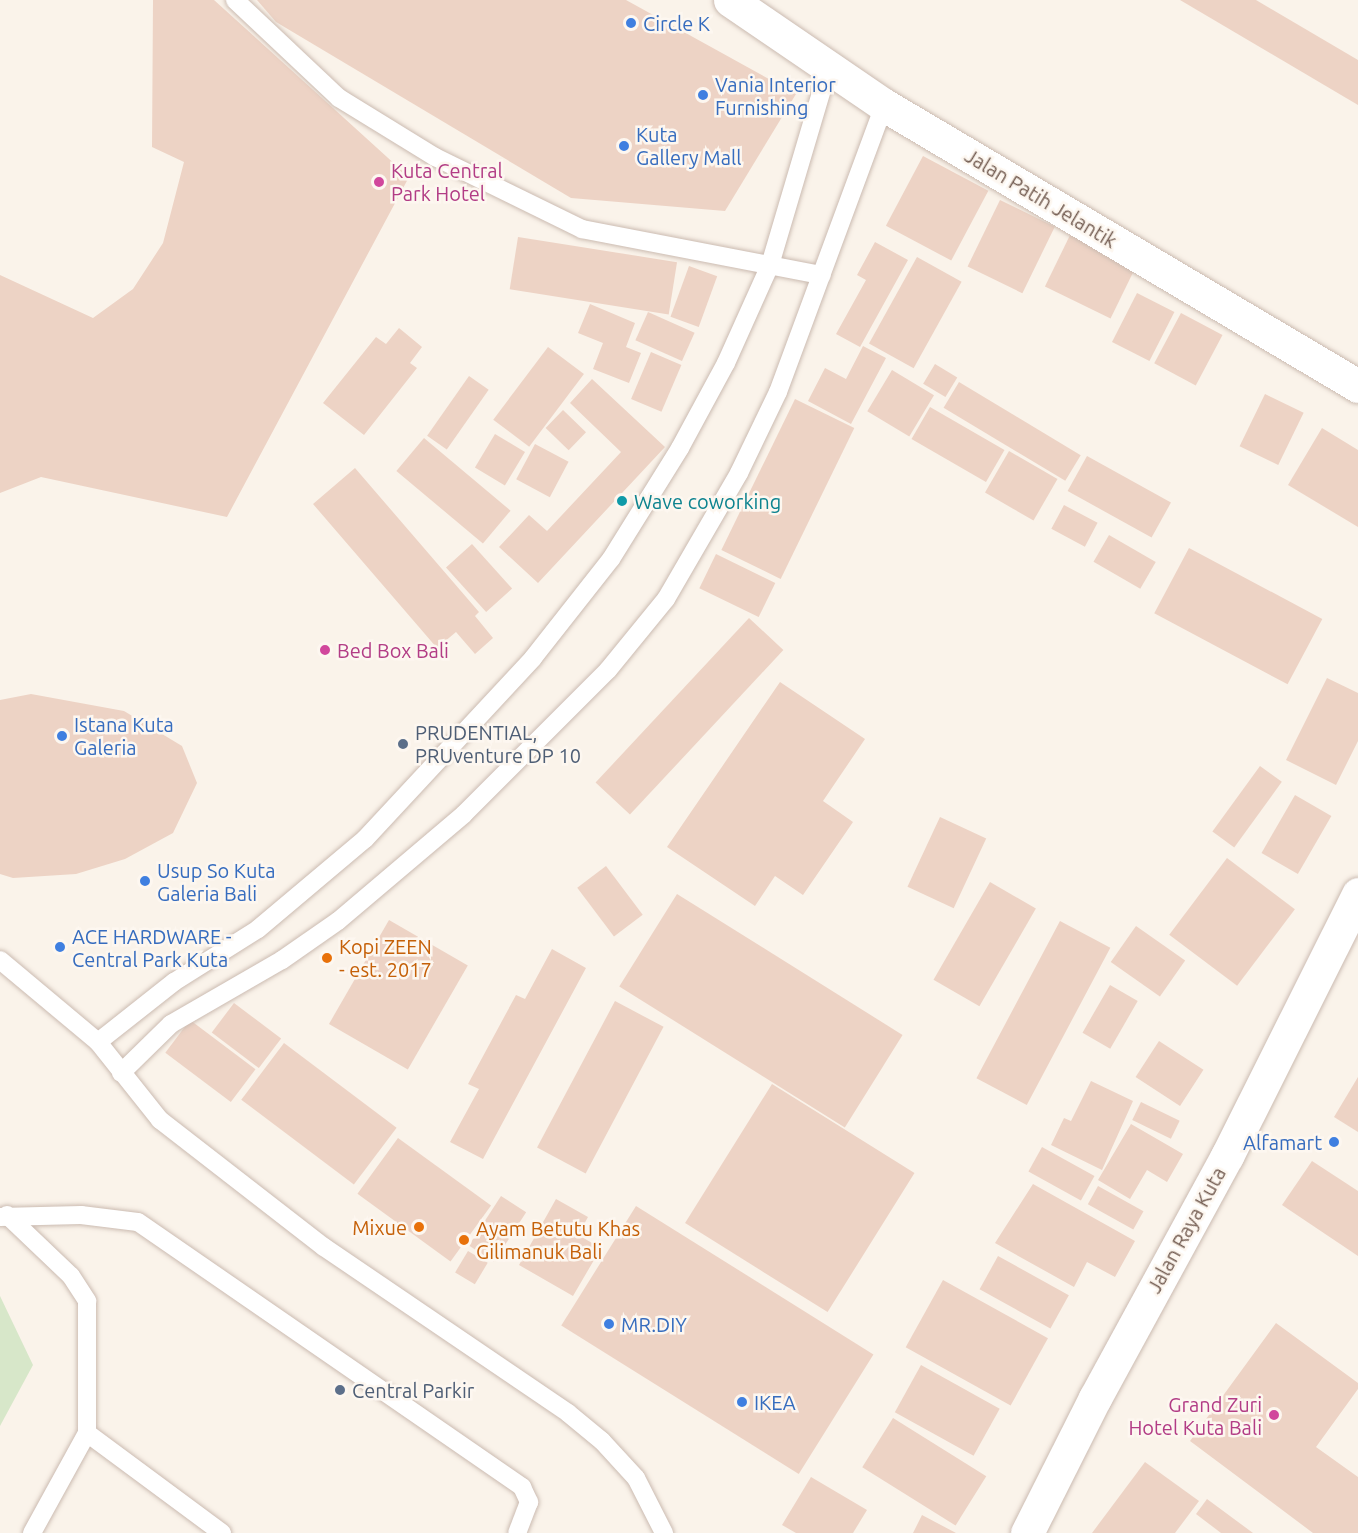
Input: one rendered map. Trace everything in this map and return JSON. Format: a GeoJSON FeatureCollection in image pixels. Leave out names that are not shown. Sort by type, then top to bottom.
{"type":"FeatureCollection","features":[{"type":"Feature","properties":{"kind":"street","name":"Jalan Patih Jelantik"},"geometry":{"type":"LineString","coordinates":[[743,4],[828,69],[884,105],[1358,386]]}},
{"type":"Feature","properties":{"kind":"street","name":"Jalan Raya Kuta"},"geometry":{"type":"LineString","coordinates":[[1027,1533],[1095,1398],[1227,1156],[1358,894]]}},
{"type":"Feature","properties":{"kind":"lane"},"geometry":{"type":"LineString","coordinates":[[235,0],[339,98],[435,157],[582,229],[822,275]]}},
{"type":"Feature","properties":{"kind":"lane"},"geometry":{"type":"LineString","coordinates":[[98,1042],[174,982],[258,929],[365,839],[533,658],[611,560],[680,448],[726,363],[770,265],[828,69]]}},
{"type":"Feature","properties":{"kind":"lane"},"geometry":{"type":"LineString","coordinates":[[121,1073],[171,1024],[282,960],[338,921],[464,814],[608,670],[666,599],[739,473],[778,392],[884,105]]}},
{"type":"Feature","properties":{"kind":"lane"},"geometry":{"type":"LineString","coordinates":[[0,960],[98,1042],[160,1120],[324,1247],[567,1413],[602,1441],[636,1478],[664,1533]]}},
{"type":"Feature","properties":{"kind":"lane"},"geometry":{"type":"LineString","coordinates":[[4,1214],[70,1276],[87,1301],[87,1433],[32,1533]]}},
{"type":"Feature","properties":{"kind":"lane"},"geometry":{"type":"LineString","coordinates":[[4,1214],[81,1215],[138,1222],[522,1487],[529,1502],[517,1533]]}},
{"type":"Feature","properties":{"kind":"lane"},"geometry":{"type":"LineString","coordinates":[[87,1433],[222,1533]]}},
{"type":"Feature","properties":{"kind":"green space"},"geometry":{"type":"Polygon","coordinates":[[[0,1296],[33,1365],[0,1426],[0,1296]]]}},
{"type":"Feature","properties":{"kind":"building"},"geometry":{"type":"Polygon","coordinates":[[[153,0],[214,0],[409,177],[227,517],[41,477],[0,493],[0,275],[93,318],[133,289],[163,243],[184,162],[152,147],[153,0]]]}},
{"type":"Feature","properties":{"kind":"building","name":"Kuta Gallery Mall"},"geometry":{"type":"Polygon","coordinates":[[[257,0],[626,0],[796,94],[725,211],[571,198],[276,22],[257,0]]]}},
{"type":"Feature","properties":{"kind":"building"},"geometry":{"type":"Polygon","coordinates":[[[1180,0],[1256,0],[1358,60],[1358,105],[1180,0]]]}},
{"type":"Feature","properties":{"kind":"building"},"geometry":{"type":"Polygon","coordinates":[[[923,156],[988,191],[951,260],[886,226],[923,156]]]}},
{"type":"Feature","properties":{"kind":"building"},"geometry":{"type":"Polygon","coordinates":[[[1000,200],[1055,227],[1022,293],[968,267],[1000,200]]]}},
{"type":"Feature","properties":{"kind":"building"},"geometry":{"type":"Polygon","coordinates":[[[1073,229],[1139,261],[1111,319],[1045,287],[1073,229]]]}},
{"type":"Feature","properties":{"kind":"building"},"geometry":{"type":"Polygon","coordinates":[[[518,237],[677,262],[669,315],[510,289],[518,237]]]}},
{"type":"Feature","properties":{"kind":"building"},"geometry":{"type":"Polygon","coordinates":[[[875,242],[908,260],[860,347],[836,334],[866,280],[857,275],[875,242]]]}},
{"type":"Feature","properties":{"kind":"building"},"geometry":{"type":"Polygon","coordinates":[[[917,257],[962,282],[914,368],[869,344],[917,257]]]}},
{"type":"Feature","properties":{"kind":"building"},"geometry":{"type":"Polygon","coordinates":[[[689,266],[717,276],[699,327],[671,317],[689,266]]]}},
{"type":"Feature","properties":{"kind":"building"},"geometry":{"type":"Polygon","coordinates":[[[1137,293],[1174,312],[1149,361],[1112,342],[1137,293]]]}},
{"type":"Feature","properties":{"kind":"building"},"geometry":{"type":"Polygon","coordinates":[[[590,304],[635,323],[626,347],[641,353],[629,383],[593,369],[603,343],[578,333],[590,304]]]}},
{"type":"Feature","properties":{"kind":"building"},"geometry":{"type":"Polygon","coordinates":[[[648,312],[695,333],[682,361],[635,340],[648,312]]]}},
{"type":"Feature","properties":{"kind":"building"},"geometry":{"type":"Polygon","coordinates":[[[1181,313],[1222,335],[1196,385],[1154,363],[1181,313]]]}},
{"type":"Feature","properties":{"kind":"building"},"geometry":{"type":"Polygon","coordinates":[[[399,328],[422,347],[410,363],[417,368],[364,435],[323,403],[376,337],[386,344],[399,328]]]}},
{"type":"Feature","properties":{"kind":"building"},"geometry":{"type":"Polygon","coordinates":[[[863,346],[886,358],[851,424],[808,401],[825,368],[846,379],[863,346]]]}},
{"type":"Feature","properties":{"kind":"building"},"geometry":{"type":"Polygon","coordinates":[[[548,347],[584,374],[529,447],[493,420],[548,347]]]}},
{"type":"Feature","properties":{"kind":"building"},"geometry":{"type":"Polygon","coordinates":[[[651,352],[681,365],[661,412],[631,399],[651,352]]]}},
{"type":"Feature","properties":{"kind":"building"},"geometry":{"type":"Polygon","coordinates":[[[935,364],[957,377],[945,397],[923,384],[935,364]]]}},
{"type":"Feature","properties":{"kind":"building"},"geometry":{"type":"Polygon","coordinates":[[[892,370],[934,395],[909,436],[867,411],[892,370]]]}},
{"type":"Feature","properties":{"kind":"building"},"geometry":{"type":"Polygon","coordinates":[[[469,376],[489,390],[447,450],[427,436],[469,376]]]}},
{"type":"Feature","properties":{"kind":"building"},"geometry":{"type":"Polygon","coordinates":[[[592,379],[665,447],[538,583],[499,547],[529,515],[547,531],[621,452],[570,403],[592,379]]]}},
{"type":"Feature","properties":{"kind":"building"},"geometry":{"type":"Polygon","coordinates":[[[959,382],[1081,455],[1065,481],[944,408],[959,382]]]}},
{"type":"Feature","properties":{"kind":"building"},"geometry":{"type":"Polygon","coordinates":[[[1265,394],[1304,413],[1278,465],[1240,446],[1265,394]]]}},
{"type":"Feature","properties":{"kind":"building"},"geometry":{"type":"Polygon","coordinates":[[[795,399],[854,428],[781,579],[721,550],[795,399]]]}},
{"type":"Feature","properties":{"kind":"building"},"geometry":{"type":"Polygon","coordinates":[[[930,407],[1004,450],[986,482],[912,439],[930,407]]]}},
{"type":"Feature","properties":{"kind":"building"},"geometry":{"type":"Polygon","coordinates":[[[563,410],[586,432],[569,450],[546,428],[563,410]]]}},
{"type":"Feature","properties":{"kind":"building"},"geometry":{"type":"Polygon","coordinates":[[[1322,428],[1358,450],[1358,527],[1288,485],[1322,428]]]}},
{"type":"Feature","properties":{"kind":"building"},"geometry":{"type":"Polygon","coordinates":[[[495,434],[525,452],[505,485],[475,467],[495,434]]]}},
{"type":"Feature","properties":{"kind":"building"},"geometry":{"type":"Polygon","coordinates":[[[424,438],[511,511],[483,544],[396,471],[424,438]]]}},
{"type":"Feature","properties":{"kind":"building"},"geometry":{"type":"Polygon","coordinates":[[[535,444],[569,462],[550,497],[516,479],[535,444]]]}},
{"type":"Feature","properties":{"kind":"building"},"geometry":{"type":"Polygon","coordinates":[[[1009,451],[1057,479],[1033,521],[985,493],[1009,451]]]}},
{"type":"Feature","properties":{"kind":"building"},"geometry":{"type":"Polygon","coordinates":[[[1087,456],[1171,503],[1152,538],[1068,491],[1087,456]]]}},
{"type":"Feature","properties":{"kind":"building"},"geometry":{"type":"Polygon","coordinates":[[[355,468],[479,612],[475,616],[493,638],[475,654],[456,632],[437,648],[313,504],[355,468]]]}},
{"type":"Feature","properties":{"kind":"building"},"geometry":{"type":"Polygon","coordinates":[[[1064,505],[1098,523],[1085,547],[1051,529],[1064,505]]]}},
{"type":"Feature","properties":{"kind":"building"},"geometry":{"type":"Polygon","coordinates":[[[1109,535],[1156,562],[1140,589],[1094,562],[1109,535]]]}},
{"type":"Feature","properties":{"kind":"building"},"geometry":{"type":"Polygon","coordinates":[[[472,544],[512,589],[486,612],[446,567],[472,544]]]}},
{"type":"Feature","properties":{"kind":"building"},"geometry":{"type":"Polygon","coordinates":[[[1189,548],[1322,619],[1288,684],[1154,613],[1189,548]]]}},
{"type":"Feature","properties":{"kind":"building"},"geometry":{"type":"Polygon","coordinates":[[[716,554],[775,583],[759,617],[699,588],[716,554]]]}},
{"type":"Feature","properties":{"kind":"building"},"geometry":{"type":"Polygon","coordinates":[[[749,618],[783,650],[630,815],[596,783],[749,618]]]}},
{"type":"Feature","properties":{"kind":"building"},"geometry":{"type":"Polygon","coordinates":[[[1327,678],[1358,693],[1358,741],[1336,785],[1286,760],[1327,678]]]}},
{"type":"Feature","properties":{"kind":"building"},"geometry":{"type":"Polygon","coordinates":[[[780,682],[865,739],[823,801],[853,822],[803,895],[775,876],[755,906],[667,847],[780,682]]]}},
{"type":"Feature","properties":{"kind":"building"},"geometry":{"type":"Polygon","coordinates":[[[31,694],[124,711],[182,746],[197,783],[173,833],[125,859],[76,874],[13,878],[0,874],[0,700],[31,694]]]}},
{"type":"Feature","properties":{"kind":"building"},"geometry":{"type":"Polygon","coordinates":[[[1260,766],[1282,782],[1234,847],[1212,832],[1260,766]]]}},
{"type":"Feature","properties":{"kind":"building"},"geometry":{"type":"Polygon","coordinates":[[[1295,795],[1331,816],[1298,874],[1262,853],[1295,795]]]}},
{"type":"Feature","properties":{"kind":"building"},"geometry":{"type":"Polygon","coordinates":[[[940,817],[986,839],[954,908],[907,887],[940,817]]]}},
{"type":"Feature","properties":{"kind":"building"},"geometry":{"type":"Polygon","coordinates":[[[1227,858],[1295,909],[1237,986],[1169,935],[1227,858]]]}},
{"type":"Feature","properties":{"kind":"building"},"geometry":{"type":"Polygon","coordinates":[[[606,866],[643,915],[614,936],[577,888],[606,866]]]}},
{"type":"Feature","properties":{"kind":"building"},"geometry":{"type":"Polygon","coordinates":[[[990,882],[1036,908],[979,1006],[934,980],[990,882]]]}},
{"type":"Feature","properties":{"kind":"building"},"geometry":{"type":"Polygon","coordinates":[[[677,894],[903,1035],[845,1127],[619,986],[677,894]]]}},
{"type":"Feature","properties":{"kind":"building"},"geometry":{"type":"Polygon","coordinates":[[[389,920],[468,966],[408,1069],[329,1024],[389,920]]]}},
{"type":"Feature","properties":{"kind":"building"},"geometry":{"type":"Polygon","coordinates":[[[1060,921],[1110,948],[1027,1105],[976,1078],[1060,921]]]}},
{"type":"Feature","properties":{"kind":"building"},"geometry":{"type":"Polygon","coordinates":[[[1136,926],[1185,960],[1160,996],[1111,962],[1136,926]]]}},
{"type":"Feature","properties":{"kind":"building"},"geometry":{"type":"Polygon","coordinates":[[[552,949],[586,968],[483,1159],[450,1142],[479,1089],[468,1084],[516,995],[525,999],[552,949]]]}},
{"type":"Feature","properties":{"kind":"building"},"geometry":{"type":"Polygon","coordinates":[[[1110,985],[1138,1001],[1110,1049],[1082,1033],[1110,985]]]}},
{"type":"Feature","properties":{"kind":"building"},"geometry":{"type":"Polygon","coordinates":[[[615,1001],[664,1027],[586,1173],[537,1148],[615,1001]]]}},
{"type":"Feature","properties":{"kind":"building"},"geometry":{"type":"Polygon","coordinates":[[[234,1003],[281,1039],[259,1068],[212,1033],[234,1003]]]}},
{"type":"Feature","properties":{"kind":"building"},"geometry":{"type":"Polygon","coordinates":[[[190,1020],[255,1069],[231,1102],[165,1053],[190,1020]]]}},
{"type":"Feature","properties":{"kind":"building"},"geometry":{"type":"Polygon","coordinates":[[[1159,1041],[1203,1070],[1180,1106],[1136,1077],[1159,1041]]]}},
{"type":"Feature","properties":{"kind":"building"},"geometry":{"type":"Polygon","coordinates":[[[284,1043],[397,1128],[354,1185],[241,1100],[284,1043]]]}},
{"type":"Feature","properties":{"kind":"building"},"geometry":{"type":"Polygon","coordinates":[[[1358,1077],[1358,1132],[1334,1117],[1358,1077]]]}},
{"type":"Feature","properties":{"kind":"building"},"geometry":{"type":"Polygon","coordinates":[[[1091,1081],[1133,1101],[1102,1170],[1051,1145],[1064,1118],[1071,1121],[1091,1081]]]}},
{"type":"Feature","properties":{"kind":"building"},"geometry":{"type":"Polygon","coordinates":[[[772,1084],[914,1173],[828,1312],[685,1223],[772,1084]]]}},
{"type":"Feature","properties":{"kind":"building"},"geometry":{"type":"Polygon","coordinates":[[[1141,1102],[1180,1121],[1171,1139],[1132,1120],[1141,1102]]]}},
{"type":"Feature","properties":{"kind":"building"},"geometry":{"type":"Polygon","coordinates":[[[1131,1124],[1183,1154],[1167,1182],[1147,1170],[1130,1199],[1098,1180],[1131,1124]]]}},
{"type":"Feature","properties":{"kind":"building"},"geometry":{"type":"Polygon","coordinates":[[[398,1138],[491,1206],[450,1261],[357,1194],[398,1138]]]}},
{"type":"Feature","properties":{"kind":"building"},"geometry":{"type":"Polygon","coordinates":[[[1042,1147],[1094,1176],[1081,1201],[1028,1171],[1042,1147]]]}},
{"type":"Feature","properties":{"kind":"building"},"geometry":{"type":"Polygon","coordinates":[[[1312,1161],[1358,1191],[1358,1256],[1282,1205],[1312,1161]]]}},
{"type":"Feature","properties":{"kind":"building"},"geometry":{"type":"Polygon","coordinates":[[[1033,1184],[1135,1241],[1115,1277],[1087,1262],[1074,1287],[995,1243],[1033,1184]]]}},
{"type":"Feature","properties":{"kind":"building"},"geometry":{"type":"Polygon","coordinates":[[[1098,1186],[1143,1211],[1133,1230],[1088,1204],[1098,1186]]]}},
{"type":"Feature","properties":{"kind":"building"},"geometry":{"type":"Polygon","coordinates":[[[501,1196],[526,1212],[494,1262],[469,1245],[501,1196]]]}},
{"type":"Feature","properties":{"kind":"building"},"geometry":{"type":"Polygon","coordinates":[[[556,1199],[588,1217],[578,1235],[601,1248],[573,1296],[519,1265],[556,1199]]]}},
{"type":"Feature","properties":{"kind":"building"},"geometry":{"type":"Polygon","coordinates":[[[636,1206],[873,1354],[799,1474],[561,1326],[636,1206]]]}},
{"type":"Feature","properties":{"kind":"building"},"geometry":{"type":"Polygon","coordinates":[[[468,1251],[488,1263],[475,1284],[455,1272],[468,1251]]]}},
{"type":"Feature","properties":{"kind":"building"},"geometry":{"type":"Polygon","coordinates":[[[998,1256],[1069,1295],[1050,1329],[980,1289],[998,1256]]]}},
{"type":"Feature","properties":{"kind":"building"},"geometry":{"type":"Polygon","coordinates":[[[943,1280],[1048,1338],[1011,1406],[906,1347],[943,1280]]]}},
{"type":"Feature","properties":{"kind":"building","name":"Grand Zuri Hotel Kuta Bali"},"geometry":{"type":"Polygon","coordinates":[[[1276,1323],[1358,1383],[1358,1389],[1316,1447],[1358,1477],[1358,1533],[1313,1533],[1190,1441],[1276,1323]]]}},
{"type":"Feature","properties":{"kind":"building"},"geometry":{"type":"Polygon","coordinates":[[[921,1365],[1000,1409],[974,1456],[895,1412],[921,1365]]]}},
{"type":"Feature","properties":{"kind":"building"},"geometry":{"type":"Polygon","coordinates":[[[893,1418],[986,1476],[956,1525],[862,1467],[893,1418]]]}},
{"type":"Feature","properties":{"kind":"building"},"geometry":{"type":"Polygon","coordinates":[[[1145,1462],[1199,1501],[1175,1533],[1092,1533],[1145,1462]]]}},
{"type":"Feature","properties":{"kind":"building"},"geometry":{"type":"Polygon","coordinates":[[[811,1477],[867,1510],[853,1533],[796,1533],[782,1525],[811,1477]]]}},
{"type":"Feature","properties":{"kind":"building"},"geometry":{"type":"Polygon","coordinates":[[[1207,1499],[1253,1533],[1221,1533],[1196,1514],[1207,1499]]]}},
{"type":"Feature","properties":{"kind":"building"},"geometry":{"type":"Polygon","coordinates":[[[922,1515],[956,1533],[913,1533],[922,1515]]]}},
{"type":"Feature","properties":{"kind":"place","name":"Circle K"},"geometry":{"type":"Point","coordinates":[631,23]}},
{"type":"Feature","properties":{"kind":"place","name":"Vania Interior Furnishing"},"geometry":{"type":"Point","coordinates":[703,95]}},
{"type":"Feature","properties":{"kind":"place","name":"Kuta Gallery Mall"},"geometry":{"type":"Point","coordinates":[624,146]}},
{"type":"Feature","properties":{"kind":"place","name":"Kuta Central Park Hotel"},"geometry":{"type":"Point","coordinates":[379,182]}},
{"type":"Feature","properties":{"kind":"place","name":"Wave coworking"},"geometry":{"type":"Point","coordinates":[622,501]}},
{"type":"Feature","properties":{"kind":"place","name":"Bed Box Bali"},"geometry":{"type":"Point","coordinates":[325,650]}},
{"type":"Feature","properties":{"kind":"place","name":"Istana Kuta Galeria"},"geometry":{"type":"Point","coordinates":[62,736]}},
{"type":"Feature","properties":{"kind":"place","name":"PRUDENTIAL, PRUventure DP 10"},"geometry":{"type":"Point","coordinates":[403,744]}},
{"type":"Feature","properties":{"kind":"place","name":"Usup So Kuta Galeria Bali"},"geometry":{"type":"Point","coordinates":[145,881]}},
{"type":"Feature","properties":{"kind":"place","name":"ACE HARDWARE - Central Park Kuta"},"geometry":{"type":"Point","coordinates":[60,947]}},
{"type":"Feature","properties":{"kind":"place","name":"Kopi ZEEN - est. 2017"},"geometry":{"type":"Point","coordinates":[327,958]}},
{"type":"Feature","properties":{"kind":"place","name":"Alfamart"},"geometry":{"type":"Point","coordinates":[1334,1142]}},
{"type":"Feature","properties":{"kind":"place","name":"Mixue"},"geometry":{"type":"Point","coordinates":[419,1227]}},
{"type":"Feature","properties":{"kind":"place","name":"Ayam Betutu Khas Gilimanuk Bali"},"geometry":{"type":"Point","coordinates":[464,1240]}},
{"type":"Feature","properties":{"kind":"place","name":"MR.DIY"},"geometry":{"type":"Point","coordinates":[609,1324]}},
{"type":"Feature","properties":{"kind":"place","name":"Central Parkir"},"geometry":{"type":"Point","coordinates":[340,1390]}},
{"type":"Feature","properties":{"kind":"place","name":"IKEA"},"geometry":{"type":"Point","coordinates":[742,1402]}},
{"type":"Feature","properties":{"kind":"place","name":"Grand Zuri Hotel Kuta Bali"},"geometry":{"type":"Point","coordinates":[1274,1415]}}]}
